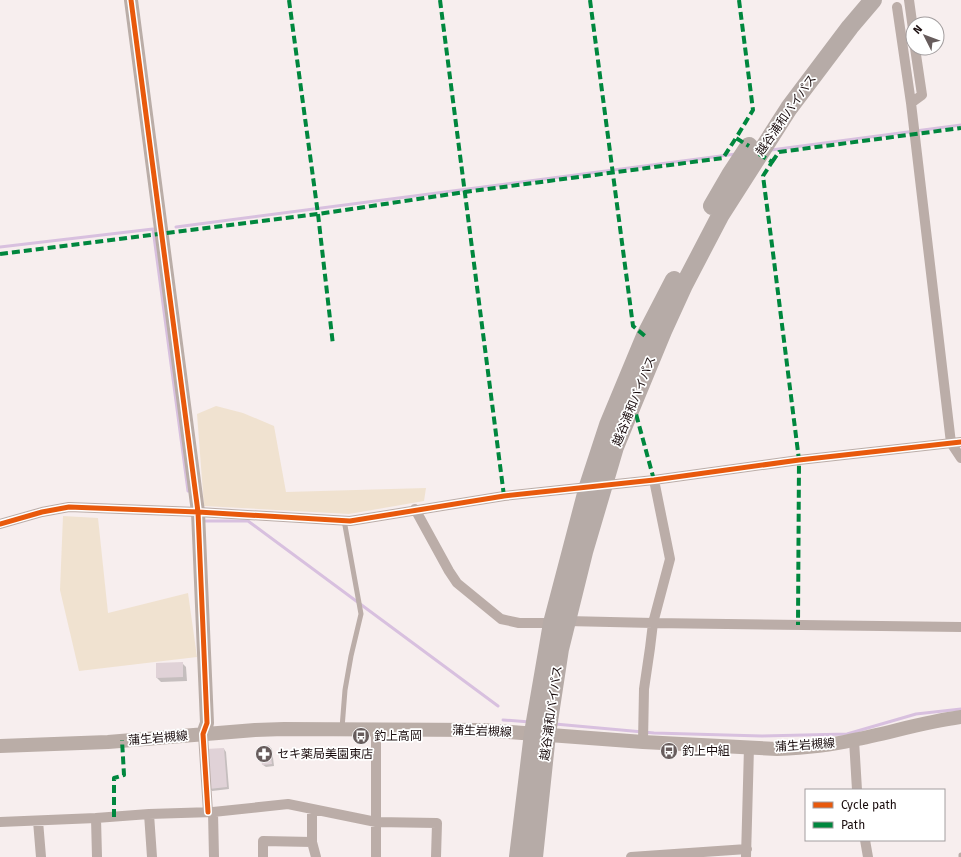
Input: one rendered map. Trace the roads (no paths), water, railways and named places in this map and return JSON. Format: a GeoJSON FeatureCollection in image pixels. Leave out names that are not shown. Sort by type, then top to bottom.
{"type":"FeatureCollection","features":[{"type":"Feature","properties":{"kind":"highway","name":"越谷浦和バイパス"},"geometry":{"type":"LineString","coordinates":[[518,857],[540,734],[560,649],[559,622],[584,552],[608,425],[645,336],[708,214],[730,175],[793,82],[858,0]]}},
{"type":"Feature","properties":{"kind":"highway","name":"越谷浦和バイパス"},"geometry":{"type":"LineString","coordinates":[[596,486],[615,447],[684,285],[720,216],[789,108],[850,27],[873,0]]}},
{"type":"Feature","properties":{"kind":"highway","name":"越谷浦和バイパス"},"geometry":{"type":"LineString","coordinates":[[534,857],[540,734]]}},
{"type":"Feature","properties":{"kind":"main road"},"geometry":{"type":"LineString","coordinates":[[131,0],[198,512],[207,723],[203,734]]}},
{"type":"Feature","properties":{"kind":"main road","name":"蒲生岩槻線"},"geometry":{"type":"LineString","coordinates":[[0,746],[108,742],[255,730],[376,729],[483,730],[644,742],[796,748],[854,740],[913,726],[961,717]]}},
{"type":"Feature","properties":{"kind":"street"},"geometry":{"type":"LineString","coordinates":[[909,0],[911,16]]}},
{"type":"Feature","properties":{"kind":"street"},"geometry":{"type":"LineString","coordinates":[[897,7],[956,443],[961,458]]}},
{"type":"Feature","properties":{"kind":"street"},"geometry":{"type":"LineString","coordinates":[[911,103],[922,96],[917,56]]}},
{"type":"Feature","properties":{"kind":"street"},"geometry":{"type":"LineString","coordinates":[[0,524],[42,512],[69,507],[350,520],[504,496],[654,480],[799,460],[956,443]]}},
{"type":"Feature","properties":{"kind":"street"},"geometry":{"type":"LineString","coordinates":[[644,742],[644,689],[653,623],[670,559],[654,480]]}},
{"type":"Feature","properties":{"kind":"street"},"geometry":{"type":"LineString","coordinates":[[415,509],[449,572],[457,583],[501,619],[520,623],[559,622],[961,627]]}},
{"type":"Feature","properties":{"kind":"street"},"geometry":{"type":"LineString","coordinates":[[376,729],[376,857]]}},
{"type":"Feature","properties":{"kind":"street"},"geometry":{"type":"LineString","coordinates":[[203,734],[214,857]]}},
{"type":"Feature","properties":{"kind":"street"},"geometry":{"type":"LineString","coordinates":[[854,740],[857,789]]}},
{"type":"Feature","properties":{"kind":"street"},"geometry":{"type":"LineString","coordinates":[[631,857],[746,853],[749,747]]}},
{"type":"Feature","properties":{"kind":"street"},"geometry":{"type":"LineString","coordinates":[[0,822],[211,812],[288,804],[376,822],[437,823],[436,857]]}},
{"type":"Feature","properties":{"kind":"street"},"geometry":{"type":"LineString","coordinates":[[312,810],[312,842],[316,857]]}},
{"type":"Feature","properties":{"kind":"street"},"geometry":{"type":"LineString","coordinates":[[149,814],[152,857]]}},
{"type":"Feature","properties":{"kind":"street"},"geometry":{"type":"LineString","coordinates":[[96,818],[97,857]]}},
{"type":"Feature","properties":{"kind":"street"},"geometry":{"type":"LineString","coordinates":[[38,821],[41,857]]}},
{"type":"Feature","properties":{"kind":"street"},"geometry":{"type":"LineString","coordinates":[[263,857],[263,841],[312,842]]}},
{"type":"Feature","properties":{"kind":"street"},"geometry":{"type":"LineString","coordinates":[[865,841],[868,857]]}},
{"type":"Feature","properties":{"kind":"lane"},"geometry":{"type":"LineString","coordinates":[[342,729],[345,690],[361,614],[344,520]]}},
{"type":"Feature","properties":{"kind":"waterway"},"geometry":{"type":"LineString","coordinates":[[771,150],[961,125]]}},
{"type":"Feature","properties":{"kind":"waterway"},"geometry":{"type":"LineString","coordinates":[[176,227],[736,154]]}},
{"type":"Feature","properties":{"kind":"waterway"},"geometry":{"type":"LineString","coordinates":[[0,247],[153,229],[188,491]]}},
{"type":"Feature","properties":{"kind":"waterway"},"geometry":{"type":"LineString","coordinates":[[203,521],[248,521],[498,706]]}},
{"type":"Feature","properties":{"kind":"waterway"},"geometry":{"type":"LineString","coordinates":[[555,724],[654,733],[762,736],[847,734],[916,714],[961,709]]}},
{"type":"Feature","properties":{"kind":"waterway"},"geometry":{"type":"LineString","coordinates":[[503,720],[530,722]]}},
{"type":"Feature","properties":{"kind":"place","name":"釣上高岡"},"geometry":{"type":"Point","coordinates":[361,736]}},
{"type":"Feature","properties":{"kind":"place","name":"釣上中組"},"geometry":{"type":"Point","coordinates":[669,751]}},
{"type":"Feature","properties":{"kind":"place","name":"セキ薬局美園東店"},"geometry":{"type":"Point","coordinates":[264,754]}}]}
